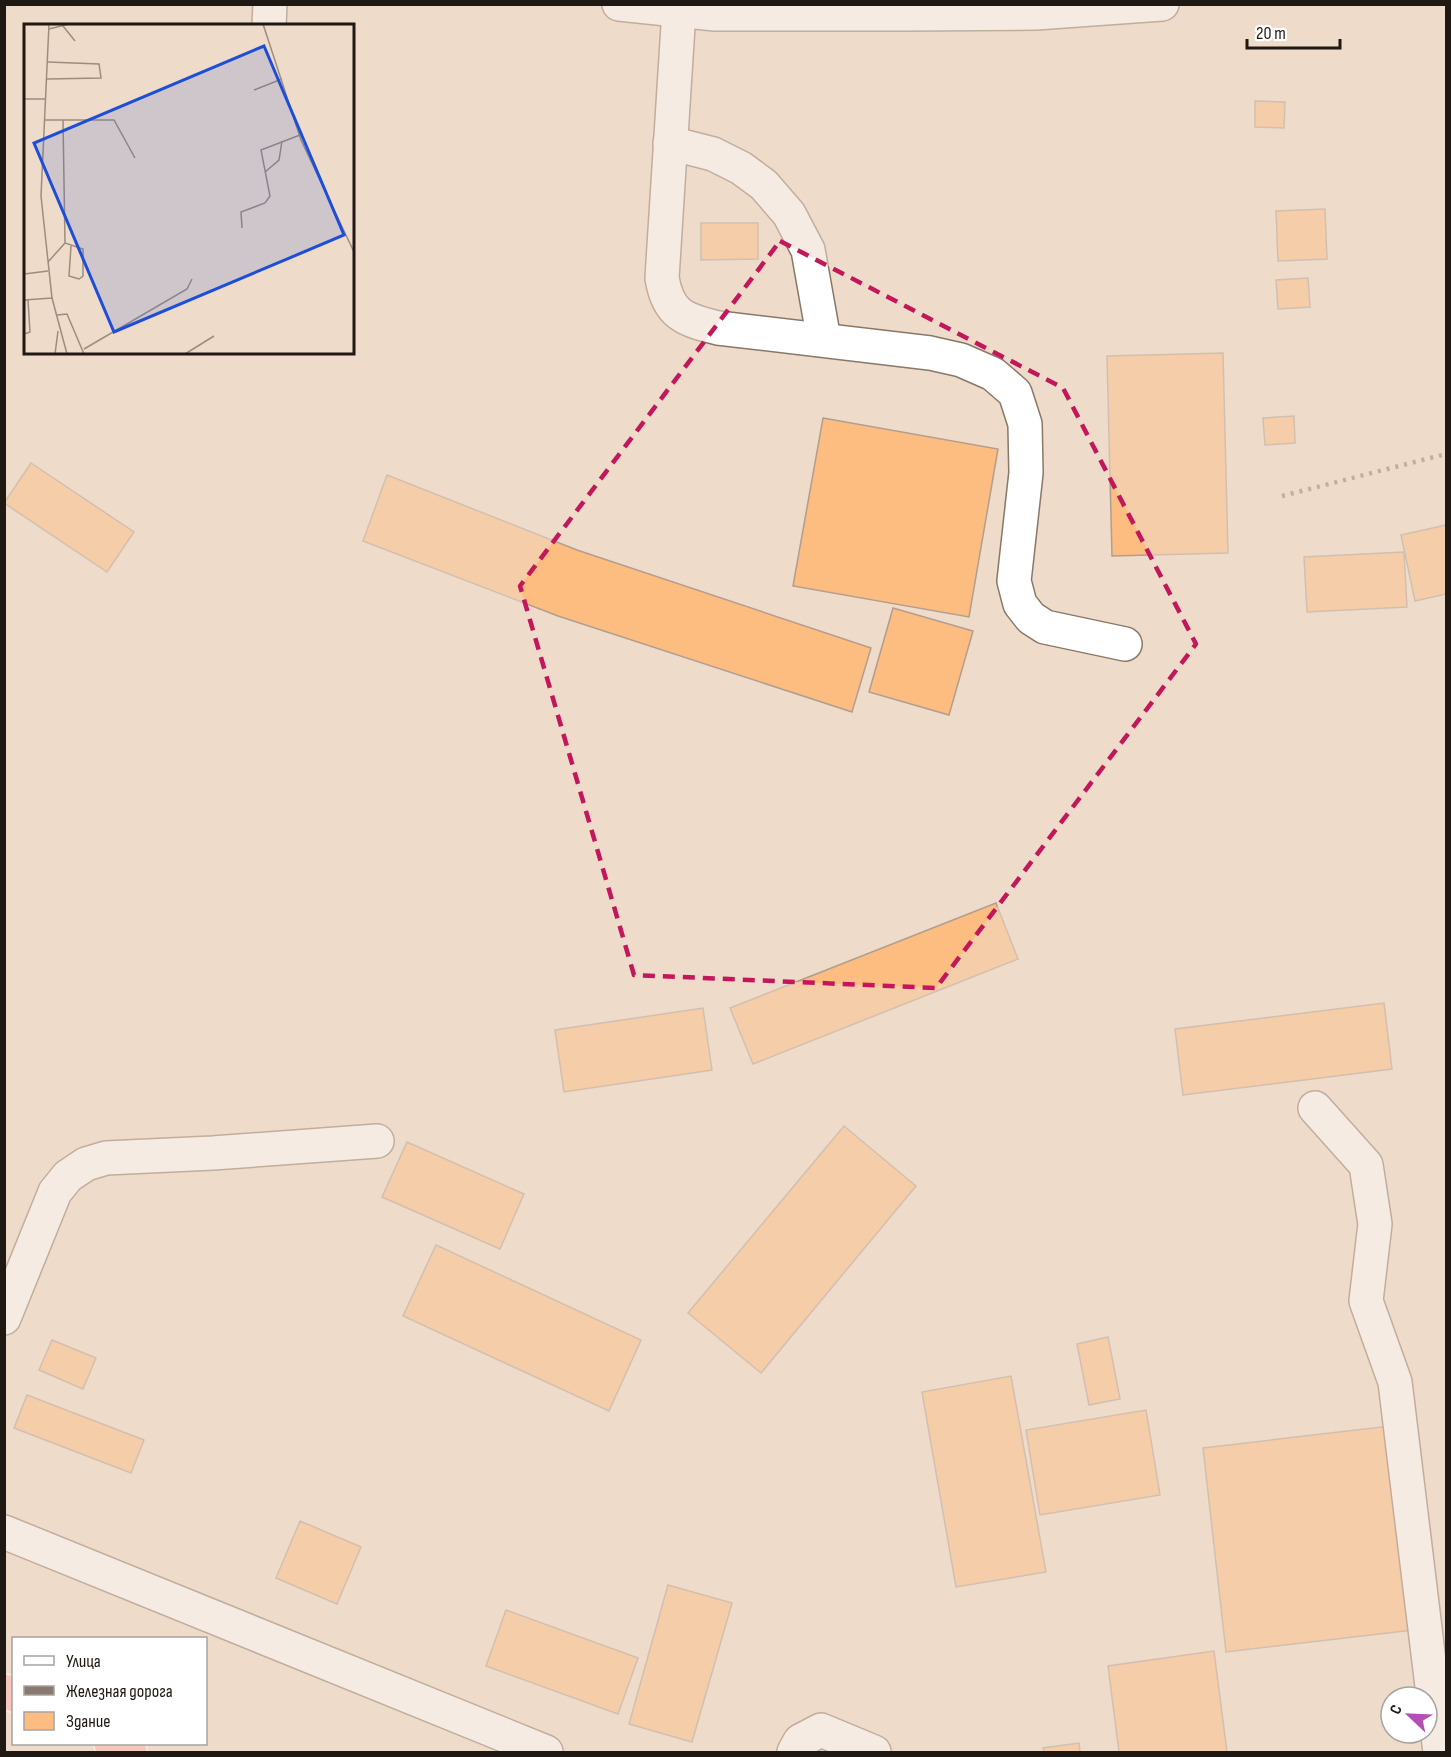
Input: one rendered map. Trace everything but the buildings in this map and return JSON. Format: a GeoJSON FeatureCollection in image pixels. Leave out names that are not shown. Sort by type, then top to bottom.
{"type":"FeatureCollection","features":[{"type":"Feature","properties":{"kind":"highway"},"geometry":{"type":"LineString","coordinates":[[115,1745],[130,1752]]}},
{"type":"Feature","properties":{"kind":"street"},"geometry":{"type":"LineString","coordinates":[[269,24],[270,4]]}},
{"type":"Feature","properties":{"kind":"street"},"geometry":{"type":"LineString","coordinates":[[619,4],[715,14],[1003,13],[1162,4]]}},
{"type":"Feature","properties":{"kind":"street"},"geometry":{"type":"LineString","coordinates":[[679,10],[662,278],[664,292],[669,302],[678,314],[689,321],[718,328],[930,353],[962,360],[993,374],[1015,393],[1025,424],[1026,473],[1014,581],[1020,604],[1031,618],[1045,627],[1125,644]]}},
{"type":"Feature","properties":{"kind":"street"},"geometry":{"type":"LineString","coordinates":[[670,143],[714,154],[741,168],[764,185],[789,214],[808,250],[824,340]]}},
{"type":"Feature","properties":{"kind":"street"},"geometry":{"type":"LineString","coordinates":[[1315,1108],[1366,1165],[1375,1224],[1366,1301],[1395,1382],[1440,1752]]}},
{"type":"Feature","properties":{"kind":"street"},"geometry":{"type":"LineString","coordinates":[[4,1318],[55,1192],[68,1176],[86,1164],[106,1158],[377,1141]]}},
{"type":"Feature","properties":{"kind":"street"},"geometry":{"type":"LineString","coordinates":[[4,1532],[546,1752]]}},
{"type":"Feature","properties":{"kind":"street"},"geometry":{"type":"LineString","coordinates":[[794,1752],[800,1741],[821,1731],[874,1752]]}},
{"type":"Feature","properties":{"kind":"highlighted area"},"geometry":{"type":"Polygon","coordinates":[[[780,241],[1063,388],[1196,644],[936,988],[634,975],[520,586],[780,241]]]}},
{"type":"Feature","properties":{"kind":"railway"},"geometry":{"type":"LineString","coordinates":[[1282,496],[1446,454]]}}]}
